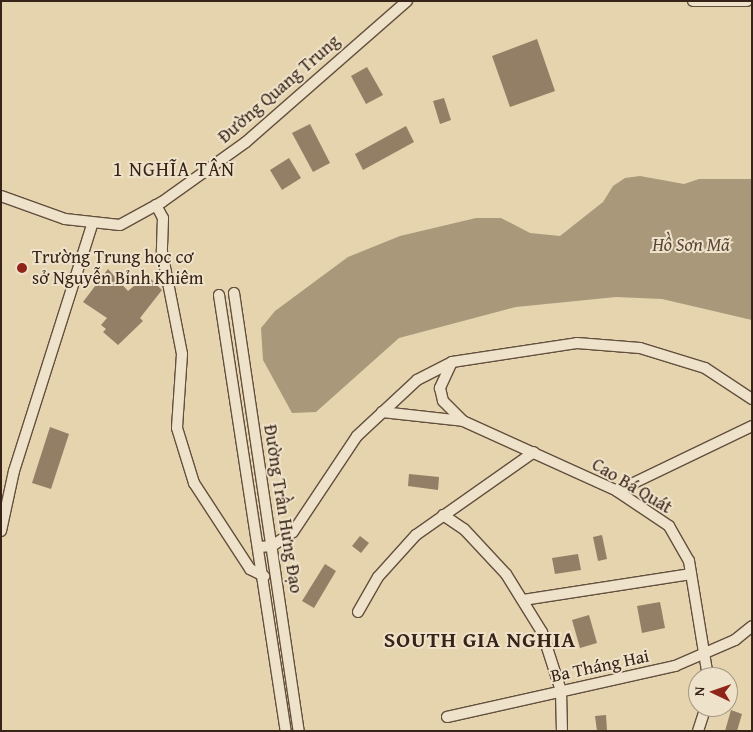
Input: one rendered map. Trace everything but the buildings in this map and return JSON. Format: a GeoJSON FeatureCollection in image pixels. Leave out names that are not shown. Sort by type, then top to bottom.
{"type":"FeatureCollection","features":[{"type":"Feature","properties":{"kind":"street","name":"Đường Quang Trung"},"geometry":{"type":"LineString","coordinates":[[1,196],[92,224],[120,225],[156,205],[246,142],[407,1]]}},
{"type":"Feature","properties":{"kind":"street"},"geometry":{"type":"LineString","coordinates":[[693,1],[746,1]]}},
{"type":"Feature","properties":{"kind":"street"},"geometry":{"type":"LineString","coordinates":[[156,205],[163,218],[162,252],[182,354],[177,428],[194,483],[250,569],[264,576]]}},
{"type":"Feature","properties":{"kind":"street"},"geometry":{"type":"LineString","coordinates":[[1,531],[14,471],[92,224]]}},
{"type":"Feature","properties":{"kind":"street","name":"Đường Trần Hưng Đạo"},"geometry":{"type":"LineString","coordinates":[[234,293],[299,731]]}},
{"type":"Feature","properties":{"kind":"street","name":"Đường Trần Hưng Đạo"},"geometry":{"type":"LineString","coordinates":[[219,295],[264,576],[286,731]]}},
{"type":"Feature","properties":{"kind":"street"},"geometry":{"type":"LineString","coordinates":[[259,548],[272,546],[293,532],[357,436],[417,380],[452,362],[577,343],[640,348],[705,368],[752,399]]}},
{"type":"Feature","properties":{"kind":"street","name":"Cao Bá Quát"},"geometry":{"type":"LineString","coordinates":[[452,362],[440,388],[443,401],[463,421]]}},
{"type":"Feature","properties":{"kind":"street"},"geometry":{"type":"LineString","coordinates":[[235,392],[248,390]]}},
{"type":"Feature","properties":{"kind":"street","name":"Cao Bá Quát"},"geometry":{"type":"LineString","coordinates":[[382,412],[463,421],[617,491],[669,526],[691,574],[707,667]]}},
{"type":"Feature","properties":{"kind":"street"},"geometry":{"type":"LineString","coordinates":[[617,491],[752,426]]}},
{"type":"Feature","properties":{"kind":"street"},"geometry":{"type":"LineString","coordinates":[[358,612],[378,577],[416,535],[534,452]]}},
{"type":"Feature","properties":{"kind":"street"},"geometry":{"type":"LineString","coordinates":[[443,515],[470,535],[523,600],[542,632],[560,691],[562,731]]}},
{"type":"Feature","properties":{"kind":"street"},"geometry":{"type":"LineString","coordinates":[[523,600],[691,574]]}},
{"type":"Feature","properties":{"kind":"street","name":"Ba Tháng Hai"},"geometry":{"type":"LineString","coordinates":[[447,717],[675,666],[735,640],[752,626]]}},
{"type":"Feature","properties":{"kind":"street"},"geometry":{"type":"LineString","coordinates":[[698,731],[703,717]]}},
{"type":"Feature","properties":{"kind":"water","name":"Hồ Sơn Mã"},"geometry":{"type":"Polygon","coordinates":[[[640,176],[684,184],[699,179],[752,179],[752,320],[662,299],[616,297],[516,307],[399,338],[316,412],[292,413],[263,360],[261,328],[275,311],[348,257],[400,236],[476,218],[501,218],[530,233],[560,236],[603,202],[613,186],[625,178],[640,176]]]}},
{"type":"Feature","properties":{"kind":"place","name":"Trường Trung học cơ sở Nguyễn Bỉnh Khiêm"},"geometry":{"type":"Point","coordinates":[22,268]}},
{"type":"Feature","properties":{"kind":"district","name":"1 NGHĨA TÂN"},"geometry":{"type":"Point","coordinates":[174,168]}},
{"type":"Feature","properties":{"kind":"district","name":"SOUTH GIA NGHIA"},"geometry":{"type":"Point","coordinates":[480,640]}}]}
